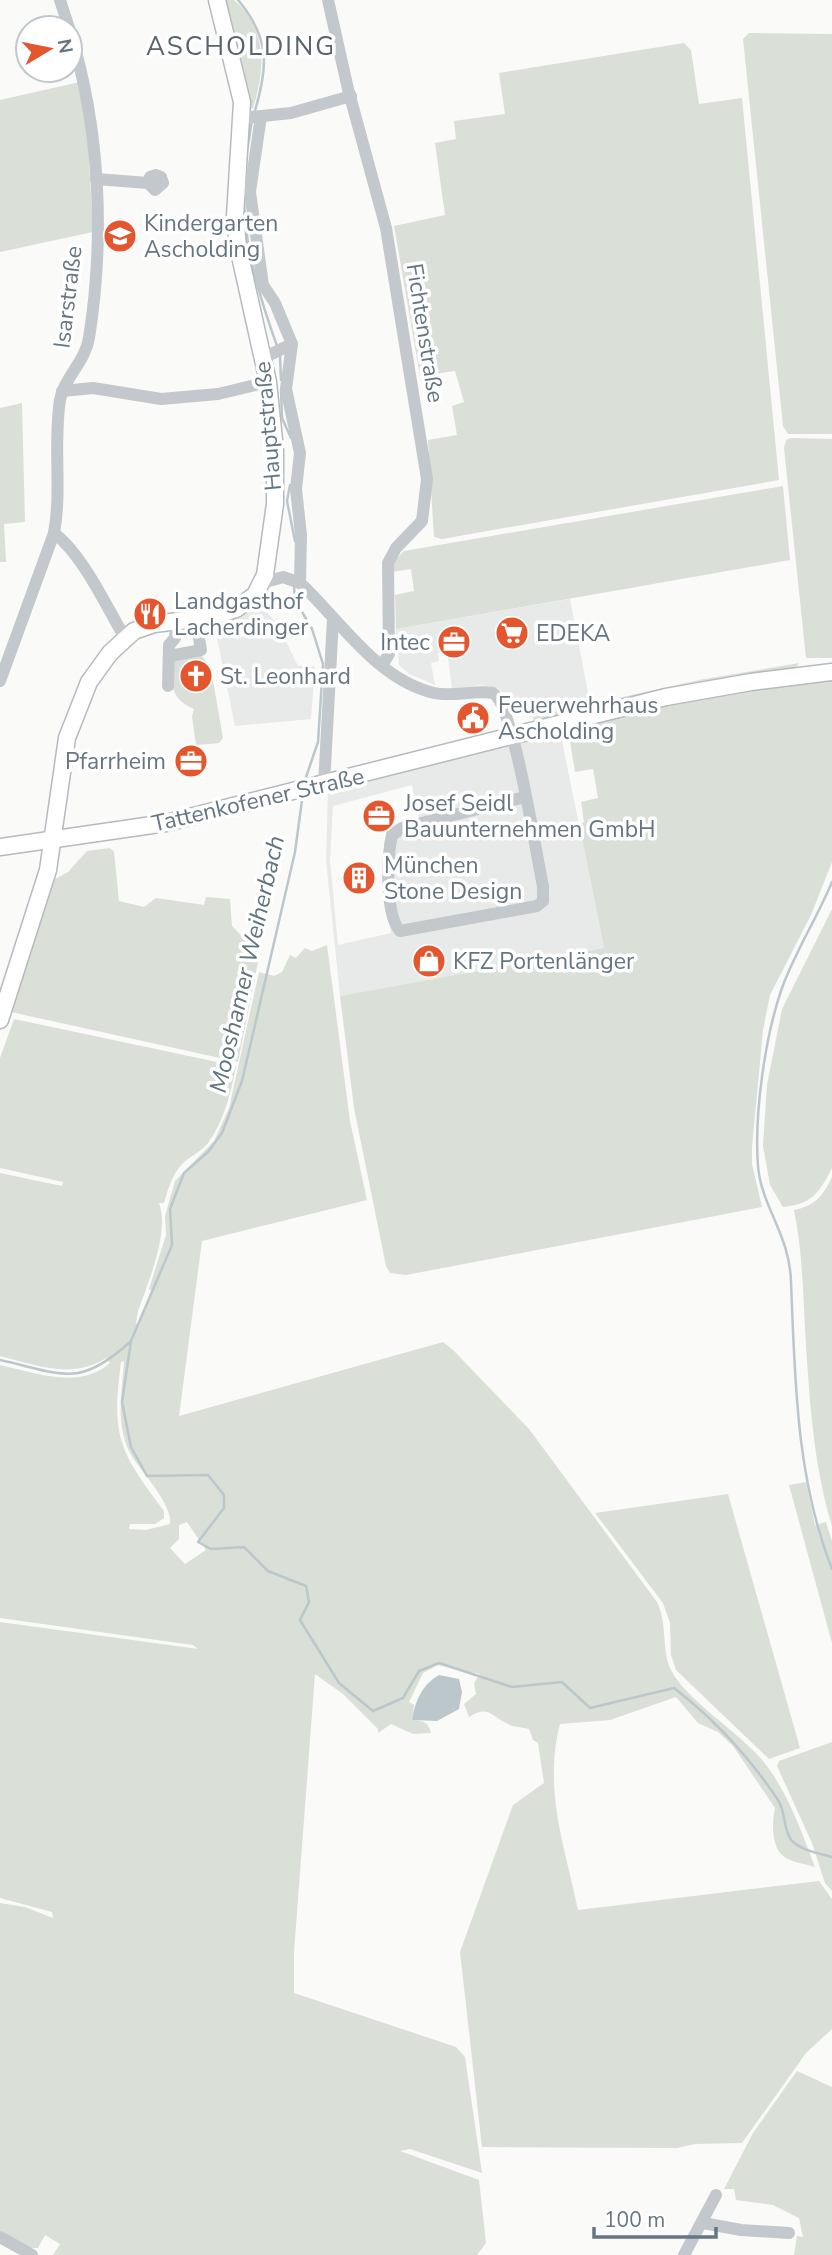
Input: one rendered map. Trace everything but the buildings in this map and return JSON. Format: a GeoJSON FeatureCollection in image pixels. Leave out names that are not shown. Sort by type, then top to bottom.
{"type":"FeatureCollection","features":[{"type":"Feature","properties":{"kind":"main road","name":"Hauptstraße"},"geometry":{"type":"LineString","coordinates":[[0,1020],[48,870],[74,714],[94,674],[125,638],[145,627],[236,609],[255,595],[267,565],[276,479],[268,383],[277,351],[245,285],[235,222],[252,117],[240,94],[217,0]]}},
{"type":"Feature","properties":{"kind":"main road","name":"Tattenkofener Straße"},"geometry":{"type":"LineString","coordinates":[[0,847],[166,823],[292,794],[666,697],[763,680],[832,672]]}},
{"type":"Feature","properties":{"kind":"street","name":"Fichtenstraße"},"geometry":{"type":"LineString","coordinates":[[328,0],[386,228],[427,479],[422,521],[396,548],[388,563],[389,654],[382,665]]}},
{"type":"Feature","properties":{"kind":"street","name":"Isarstraße"},"geometry":{"type":"LineString","coordinates":[[0,681],[54,533],[58,512],[57,429],[62,391],[78,368],[89,339],[97,271],[96,179],[90,114],[83,84]]}},
{"type":"Feature","properties":{"kind":"street"},"geometry":{"type":"LineString","coordinates":[[293,581],[301,536],[296,489],[300,453],[277,351],[275,303],[264,285],[257,247],[250,183],[252,117],[291,113],[351,96]]}},
{"type":"Feature","properties":{"kind":"street"},"geometry":{"type":"LineString","coordinates":[[96,179],[148,183]]}},
{"type":"Feature","properties":{"kind":"street"},"geometry":{"type":"LineString","coordinates":[[78,368],[93,387]]}},
{"type":"Feature","properties":{"kind":"street"},"geometry":{"type":"LineString","coordinates":[[62,391],[93,387],[161,399],[218,394],[268,383]]}},
{"type":"Feature","properties":{"kind":"street"},"geometry":{"type":"LineString","coordinates":[[54,533],[63,540],[90,579],[125,638]]}},
{"type":"Feature","properties":{"kind":"street"},"geometry":{"type":"LineString","coordinates":[[267,565],[293,581],[382,665],[402,680],[435,693],[494,693],[506,709],[513,737],[543,886],[543,901],[537,906],[400,931],[394,920],[389,895],[392,835],[402,828],[525,797]]}},
{"type":"Feature","properties":{"kind":"street"},"geometry":{"type":"LineString","coordinates":[[262,583],[293,581]]}},
{"type":"Feature","properties":{"kind":"street"},"geometry":{"type":"LineString","coordinates":[[170,656],[201,650],[196,619]]}},
{"type":"Feature","properties":{"kind":"street"},"geometry":{"type":"LineString","coordinates":[[318,787],[333,619]]}},
{"type":"Feature","properties":{"kind":"street"},"geometry":{"type":"LineString","coordinates":[[168,687],[169,645],[175,638],[176,621]]}},
{"type":"Feature","properties":{"kind":"street"},"geometry":{"type":"LineString","coordinates":[[684,2255],[716,2195]]}},
{"type":"Feature","properties":{"kind":"street"},"geometry":{"type":"LineString","coordinates":[[703,2223],[741,2230],[789,2233]]}},
{"type":"Feature","properties":{"kind":"street"},"geometry":{"type":"LineString","coordinates":[[0,2237],[32,2255]]}},
{"type":"Feature","properties":{"kind":"shaded area"},"geometry":{"type":"Polygon","coordinates":[[[217,0],[234,0],[253,24],[258,37],[261,65],[253,108],[249,109],[217,0]]]}},
{"type":"Feature","properties":{"kind":"shaded area"},"geometry":{"type":"Polygon","coordinates":[[[749,33],[832,34],[832,434],[788,434],[783,426],[743,39],[749,33]]]}},
{"type":"Feature","properties":{"kind":"shaded area"},"geometry":{"type":"Polygon","coordinates":[[[684,43],[691,50],[699,104],[742,98],[779,480],[442,539],[434,537],[428,440],[457,435],[452,406],[464,402],[455,371],[420,376],[394,226],[445,215],[435,143],[456,139],[454,121],[505,114],[499,73],[684,43]]]}},
{"type":"Feature","properties":{"kind":"shaded area"},"geometry":{"type":"Polygon","coordinates":[[[80,84],[87,124],[93,232],[0,252],[0,100],[80,84]]]}},
{"type":"Feature","properties":{"kind":"shaded area"},"geometry":{"type":"Polygon","coordinates":[[[22,403],[25,522],[4,524],[6,562],[0,562],[0,408],[22,403]]]}},
{"type":"Feature","properties":{"kind":"shaded area"},"geometry":{"type":"Polygon","coordinates":[[[832,439],[832,658],[806,658],[784,448],[786,440],[832,439]]]}},
{"type":"Feature","properties":{"kind":"shaded area"},"geometry":{"type":"Polygon","coordinates":[[[783,486],[790,560],[396,629],[395,595],[414,591],[411,569],[392,572],[394,561],[404,551],[783,486]]]}},
{"type":"Feature","properties":{"kind":"shaded area"},"geometry":{"type":"Polygon","coordinates":[[[570,599],[590,703],[533,717],[520,715],[509,698],[497,688],[480,685],[452,689],[447,651],[438,653],[439,661],[431,663],[435,685],[409,674],[399,665],[396,629],[570,599]]]}},
{"type":"Feature","properties":{"kind":"shaded area"},"geometry":{"type":"Polygon","coordinates":[[[257,602],[277,623],[298,666],[315,666],[311,719],[235,726],[214,623],[257,602]]]}},
{"type":"Feature","properties":{"kind":"shaded area"},"geometry":{"type":"Polygon","coordinates":[[[200,653],[211,669],[223,738],[219,743],[196,745],[192,717],[194,709],[180,700],[173,689],[172,658],[200,653]]]}},
{"type":"Feature","properties":{"kind":"shaded area"},"geometry":{"type":"Polygon","coordinates":[[[799,663],[795,669],[535,726],[533,717],[699,680],[799,663]]]}},
{"type":"Feature","properties":{"kind":"shaded area"},"geometry":{"type":"Polygon","coordinates":[[[832,677],[832,862],[811,915],[770,995],[763,1030],[752,1147],[752,1164],[762,1207],[406,1275],[390,1273],[386,1266],[354,1108],[340,996],[604,948],[579,824],[584,822],[581,802],[598,798],[593,769],[575,772],[568,730],[680,700],[832,677]]]}},
{"type":"Feature","properties":{"kind":"shaded area"},"geometry":{"type":"Polygon","coordinates":[[[560,731],[604,948],[340,996],[326,860],[328,790],[560,731]],[[412,785],[333,806],[330,860],[338,945],[391,933],[386,896],[386,827],[419,818],[412,785]]]}},
{"type":"Feature","properties":{"kind":"shaded area"},"geometry":{"type":"Polygon","coordinates":[[[110,848],[114,852],[119,901],[144,907],[156,898],[204,905],[206,897],[230,899],[232,926],[257,952],[258,962],[238,1062],[11,1012],[10,1006],[53,880],[68,872],[87,851],[110,848]]]}},
{"type":"Feature","properties":{"kind":"shaded area"},"geometry":{"type":"Polygon","coordinates":[[[832,909],[832,1168],[814,1196],[801,1203],[783,1207],[770,1185],[763,1146],[767,1085],[782,1009],[832,909]]]}},
{"type":"Feature","properties":{"kind":"shaded area"},"geometry":{"type":"Polygon","coordinates":[[[327,945],[350,1121],[367,1200],[202,1241],[179,1416],[443,1342],[454,1351],[529,1429],[657,1602],[671,1670],[688,1692],[753,1750],[772,1773],[793,1812],[815,1867],[790,1860],[779,1852],[773,1833],[775,1808],[733,1746],[718,1732],[698,1723],[676,1697],[610,1720],[560,1724],[555,1748],[555,1795],[578,1910],[819,1881],[832,1899],[832,2029],[806,2053],[742,2143],[695,2144],[677,2148],[482,2147],[460,1952],[513,1805],[544,1783],[538,1743],[533,1740],[529,1729],[508,1724],[489,1712],[475,1713],[469,1717],[464,1704],[476,1694],[474,1683],[480,1674],[438,1665],[423,1673],[409,1702],[414,1705],[412,1720],[424,1722],[431,1733],[413,1734],[391,1724],[378,1733],[378,1729],[343,1694],[315,1674],[294,1952],[294,1993],[456,2047],[465,2057],[482,2173],[410,2149],[400,2151],[479,2180],[486,2243],[477,2255],[53,2255],[60,2244],[45,2235],[38,2248],[29,2248],[0,2231],[0,1903],[25,1907],[53,1918],[52,1912],[0,1898],[0,1622],[198,1649],[193,1645],[0,1618],[0,1365],[42,1375],[71,1378],[98,1371],[110,1363],[106,1358],[80,1368],[54,1369],[0,1356],[0,1173],[62,1186],[63,1182],[0,1168],[0,1058],[14,1019],[236,1066],[226,1106],[214,1134],[205,1146],[179,1168],[164,1203],[159,1203],[162,1215],[160,1242],[138,1311],[136,1323],[139,1324],[153,1292],[149,1289],[166,1235],[165,1216],[175,1181],[214,1141],[229,1108],[259,972],[274,976],[282,972],[290,955],[296,958],[305,948],[312,951],[327,945]],[[124,1361],[121,1362],[117,1408],[122,1442],[137,1473],[164,1511],[164,1518],[155,1524],[130,1524],[129,1529],[146,1530],[170,1524],[170,1517],[162,1499],[133,1458],[123,1435],[121,1410],[124,1361]],[[187,1522],[179,1525],[179,1539],[170,1548],[185,1564],[206,1550],[187,1522]]]}},
{"type":"Feature","properties":{"kind":"shaded area"},"geometry":{"type":"Polygon","coordinates":[[[832,1177],[832,1526],[820,1478],[813,1428],[802,1269],[794,1210],[808,1206],[818,1199],[832,1177]]]}},
{"type":"Feature","properties":{"kind":"shaded area"},"geometry":{"type":"Polygon","coordinates":[[[806,1482],[815,1525],[826,1522],[832,1541],[832,1643],[789,1485],[806,1482]]]}},
{"type":"Feature","properties":{"kind":"shaded area"},"geometry":{"type":"Polygon","coordinates":[[[728,1494],[800,1748],[769,1759],[676,1670],[671,1655],[670,1623],[663,1603],[595,1513],[728,1494]]]}},
{"type":"Feature","properties":{"kind":"shaded area"},"geometry":{"type":"Polygon","coordinates":[[[439,1675],[459,1679],[462,1692],[459,1709],[437,1721],[412,1720],[420,1694],[439,1675]]]}},
{"type":"Feature","properties":{"kind":"shaded area"},"geometry":{"type":"Polygon","coordinates":[[[832,1742],[832,1891],[825,1883],[812,1843],[777,1766],[779,1761],[832,1742]]]}},
{"type":"Feature","properties":{"kind":"shaded area"},"geometry":{"type":"Polygon","coordinates":[[[797,2071],[832,2087],[832,2255],[794,2255],[797,2236],[803,2237],[799,2218],[773,2205],[736,2200],[734,2189],[724,2189],[753,2133],[797,2071]]]}},
{"type":"Feature","properties":{"kind":"waterway","name":"Mooshamer Weiherbach"},"geometry":{"type":"LineString","coordinates":[[238,0],[256,28],[264,54],[262,82],[254,114]]}},
{"type":"Feature","properties":{"kind":"waterway","name":"Mooshamer Weiherbach"},"geometry":{"type":"LineString","coordinates":[[247,151],[252,120]]}},
{"type":"Feature","properties":{"kind":"waterway","name":"Mooshamer Weiherbach"},"geometry":{"type":"LineString","coordinates":[[244,193],[247,233],[254,271],[277,346]]}},
{"type":"Feature","properties":{"kind":"waterway","name":"Mooshamer Weiherbach"},"geometry":{"type":"LineString","coordinates":[[280,356],[281,380]]}},
{"type":"Feature","properties":{"kind":"waterway","name":"Mooshamer Weiherbach"},"geometry":{"type":"LineString","coordinates":[[281,390],[282,418],[291,438]]}},
{"type":"Feature","properties":{"kind":"waterway","name":"Mooshamer Weiherbach"},"geometry":{"type":"LineString","coordinates":[[290,485],[287,501],[295,541]]}},
{"type":"Feature","properties":{"kind":"waterway","name":"Mooshamer Weiherbach"},"geometry":{"type":"LineString","coordinates":[[294,586],[295,600],[312,629],[323,664],[318,742],[304,783]]}},
{"type":"Feature","properties":{"kind":"waterway","name":"Mooshamer Weiherbach"},"geometry":{"type":"LineString","coordinates":[[303,793],[295,852],[242,1081],[222,1133],[208,1152],[184,1173],[170,1209],[172,1245],[131,1341],[122,1402],[131,1447],[147,1476],[208,1475],[224,1495],[224,1508],[198,1542],[211,1549],[244,1547],[268,1571],[306,1586],[309,1602],[300,1620],[339,1683],[373,1711],[403,1698],[419,1671],[439,1663],[512,1687],[562,1682],[590,1708],[674,1688],[717,1726],[756,1769],[781,1805],[787,1832],[792,1841],[806,1849],[832,1857]]}},
{"type":"Feature","properties":{"kind":"waterway"},"geometry":{"type":"LineString","coordinates":[[832,882],[793,961],[776,1007],[762,1076],[757,1146],[760,1181],[781,1235],[789,1265],[796,1391],[804,1464],[820,1535],[832,1569]]}},
{"type":"Feature","properties":{"kind":"waterway"},"geometry":{"type":"LineString","coordinates":[[0,1360],[70,1374],[97,1366],[131,1341]]}},
{"type":"Feature","properties":{"kind":"place","name":"Kindergarten Ascholding"},"geometry":{"type":"Point","coordinates":[120,236]}},
{"type":"Feature","properties":{"kind":"place","name":"Landgasthof Lacherdinger"},"geometry":{"type":"Point","coordinates":[150,614]}},
{"type":"Feature","properties":{"kind":"place","name":"EDEKA"},"geometry":{"type":"Point","coordinates":[512,633]}},
{"type":"Feature","properties":{"kind":"place","name":"Intec"},"geometry":{"type":"Point","coordinates":[454,642]}},
{"type":"Feature","properties":{"kind":"place","name":"St. Leonhard"},"geometry":{"type":"Point","coordinates":[196,676]}},
{"type":"Feature","properties":{"kind":"place","name":"Feuerwehrhaus Ascholding"},"geometry":{"type":"Point","coordinates":[473,718]}},
{"type":"Feature","properties":{"kind":"place","name":"Pfarrheim"},"geometry":{"type":"Point","coordinates":[191,761]}},
{"type":"Feature","properties":{"kind":"place","name":"Josef Seidl Bauunternehmen GmbH"},"geometry":{"type":"Point","coordinates":[379,816]}},
{"type":"Feature","properties":{"kind":"place","name":"München Stone Design"},"geometry":{"type":"Point","coordinates":[359,878]}},
{"type":"Feature","properties":{"kind":"place","name":"KFZ Portenlänger"},"geometry":{"type":"Point","coordinates":[429,961]}},
{"type":"Feature","properties":{"kind":"district","name":"ASCHOLDING"},"geometry":{"type":"Point","coordinates":[241,46]}}]}
